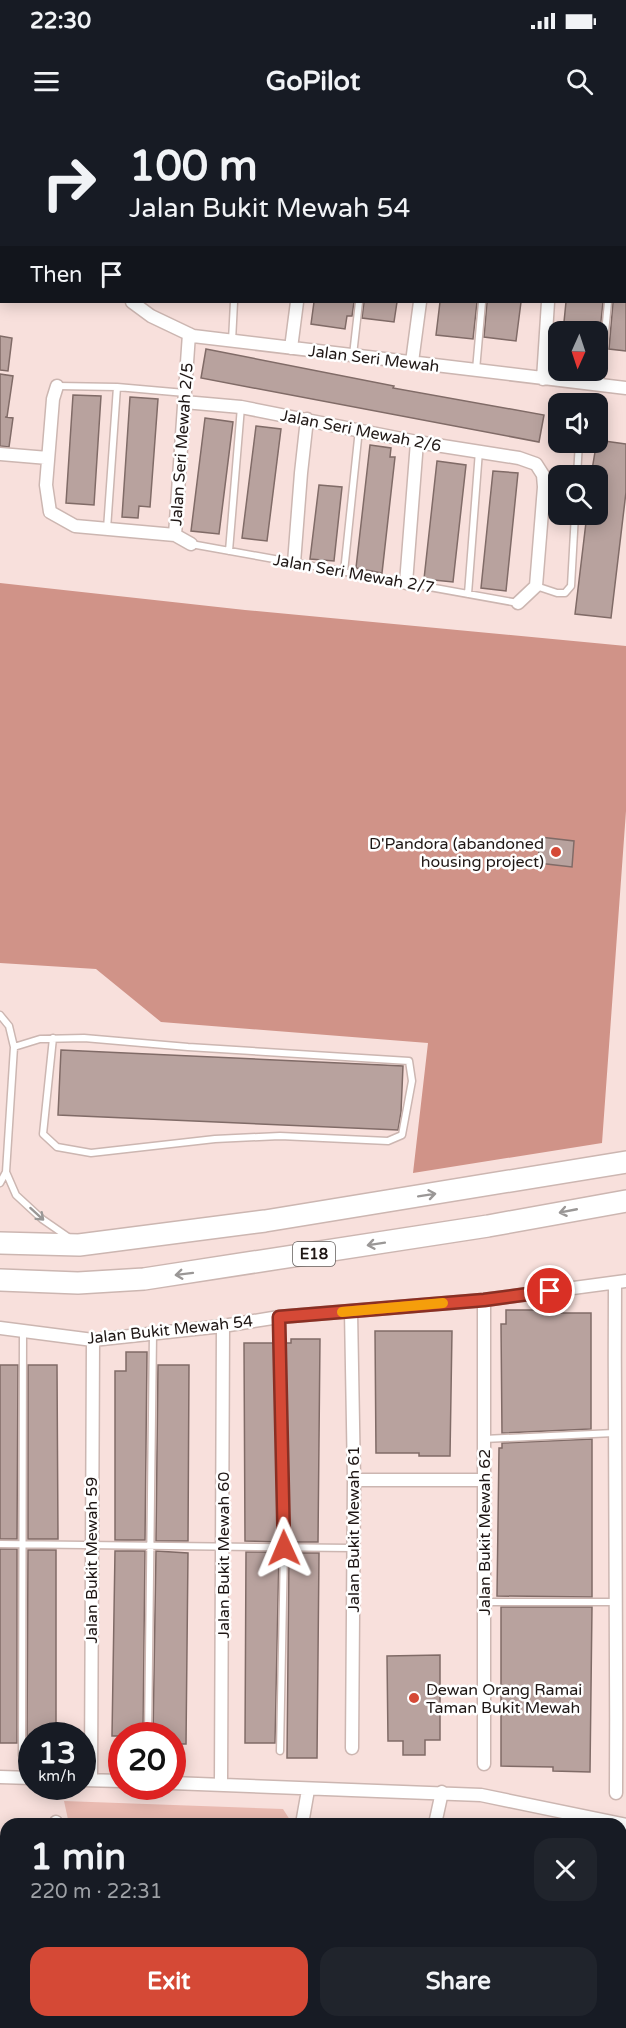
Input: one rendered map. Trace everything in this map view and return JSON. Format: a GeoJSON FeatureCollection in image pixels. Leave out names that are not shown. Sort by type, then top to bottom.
{"type":"FeatureCollection","features":[{"type":"Feature","properties":{"kind":"highway"},"geometry":{"type":"LineString","coordinates":[[0,1243],[79,1245],[265,1221],[626,1162]]}},
{"type":"Feature","properties":{"kind":"highway","name":"E18"},"geometry":{"type":"LineString","coordinates":[[0,1280],[78,1283],[155,1278],[488,1226],[626,1201]]}},
{"type":"Feature","properties":{"kind":"street","name":"Jalan Seri Mewah"},"geometry":{"type":"LineString","coordinates":[[133,303],[151,316],[189,334],[626,388]]}},
{"type":"Feature","properties":{"kind":"street"},"geometry":{"type":"LineString","coordinates":[[291,348],[297,303]]}},
{"type":"Feature","properties":{"kind":"street"},"geometry":{"type":"LineString","coordinates":[[412,362],[420,303]]}},
{"type":"Feature","properties":{"kind":"street"},"geometry":{"type":"LineString","coordinates":[[543,379],[548,303]]}},
{"type":"Feature","properties":{"kind":"street","name":"Jalan Seri Mewah 2/5"},"geometry":{"type":"LineString","coordinates":[[189,334],[175,535],[191,544]]}},
{"type":"Feature","properties":{"kind":"street"},"geometry":{"type":"LineString","coordinates":[[57,386],[53,399],[46,485],[50,512],[75,526],[175,535]]}},
{"type":"Feature","properties":{"kind":"street","name":"Jalan Seri Mewah 2/6"},"geometry":{"type":"LineString","coordinates":[[184,397],[417,442],[519,458],[536,464],[543,475],[544,487],[536,586]]}},
{"type":"Feature","properties":{"kind":"street"},"geometry":{"type":"LineString","coordinates":[[294,563],[307,419]]}},
{"type":"Feature","properties":{"kind":"street"},"geometry":{"type":"LineString","coordinates":[[406,583],[417,442]]}},
{"type":"Feature","properties":{"kind":"street"},"geometry":{"type":"LineString","coordinates":[[0,454],[48,458]]}},
{"type":"Feature","properties":{"kind":"street"},"geometry":{"type":"LineString","coordinates":[[518,603],[536,586]]}},
{"type":"Feature","properties":{"kind":"street"},"geometry":{"type":"LineString","coordinates":[[616,1793],[617,1602],[614,1433],[621,1282]]}},
{"type":"Feature","properties":{"kind":"street","name":"Jalan Bukit Mewah 54"},"geometry":{"type":"LineString","coordinates":[[0,1328],[93,1340],[223,1326],[279,1317],[484,1300],[621,1282]]}},
{"type":"Feature","properties":{"kind":"street","name":"Jalan Bukit Mewah 62"},"geometry":{"type":"LineString","coordinates":[[484,1300],[484,1764]]}},
{"type":"Feature","properties":{"kind":"street","name":"Jalan Bukit Mewah 61"},"geometry":{"type":"LineString","coordinates":[[351,1311],[354,1480],[352,1748]]}},
{"type":"Feature","properties":{"kind":"street","name":"Jalan Bukit Mewah 60"},"geometry":{"type":"LineString","coordinates":[[221,1785],[223,1326]]}},
{"type":"Feature","properties":{"kind":"street","name":"Jalan Bukit Mewah 59"},"geometry":{"type":"LineString","coordinates":[[88,1722],[93,1340]]}},
{"type":"Feature","properties":{"kind":"street"},"geometry":{"type":"LineString","coordinates":[[354,1480],[484,1480]]}},
{"type":"Feature","properties":{"kind":"street"},"geometry":{"type":"LineString","coordinates":[[0,1777],[18,1778]]}},
{"type":"Feature","properties":{"kind":"street"},"geometry":{"type":"LineString","coordinates":[[186,1784],[308,1790],[441,1792],[522,1802],[586,1818]]}},
{"type":"Feature","properties":{"kind":"street"},"geometry":{"type":"LineString","coordinates":[[303,1818],[308,1790]]}},
{"type":"Feature","properties":{"kind":"street"},"geometry":{"type":"LineString","coordinates":[[436,1818],[441,1792]]}},
{"type":"Feature","properties":{"kind":"lane"},"geometry":{"type":"LineString","coordinates":[[232,341],[234,303]]}},
{"type":"Feature","properties":{"kind":"lane"},"geometry":{"type":"LineString","coordinates":[[353,356],[359,303]]}},
{"type":"Feature","properties":{"kind":"lane"},"geometry":{"type":"LineString","coordinates":[[476,370],[482,303]]}},
{"type":"Feature","properties":{"kind":"lane"},"geometry":{"type":"LineString","coordinates":[[600,386],[608,303]]}},
{"type":"Feature","properties":{"kind":"lane"},"geometry":{"type":"LineString","coordinates":[[57,386],[117,387],[184,397]]}},
{"type":"Feature","properties":{"kind":"lane"},"geometry":{"type":"LineString","coordinates":[[108,529],[117,387]]}},
{"type":"Feature","properties":{"kind":"lane"},"geometry":{"type":"LineString","coordinates":[[229,551],[241,407]]}},
{"type":"Feature","properties":{"kind":"lane"},"geometry":{"type":"LineString","coordinates":[[344,572],[359,429]]}},
{"type":"Feature","properties":{"kind":"lane"},"geometry":{"type":"LineString","coordinates":[[468,594],[479,451]]}},
{"type":"Feature","properties":{"kind":"lane"},"geometry":{"type":"LineString","coordinates":[[536,586],[557,593],[566,593],[571,586],[574,525]]}},
{"type":"Feature","properties":{"kind":"lane","name":"Jalan Seri Mewah 2/7"},"geometry":{"type":"LineString","coordinates":[[191,544],[518,603]]}},
{"type":"Feature","properties":{"kind":"lane"},"geometry":{"type":"LineString","coordinates":[[0,1015],[9,1026],[14,1047],[6,1172],[0,1183]]}},
{"type":"Feature","properties":{"kind":"lane"},"geometry":{"type":"LineString","coordinates":[[14,1047],[40,1039],[52,1038],[84,1038],[409,1061],[412,1081],[402,1135],[388,1141],[280,1136],[215,1139],[92,1153],[57,1147],[43,1134],[52,1038]]}},
{"type":"Feature","properties":{"kind":"lane"},"geometry":{"type":"LineString","coordinates":[[6,1172],[16,1195],[42,1219],[79,1245]]}},
{"type":"Feature","properties":{"kind":"lane"},"geometry":{"type":"LineString","coordinates":[[279,1317],[284,1548],[280,1751]]}},
{"type":"Feature","properties":{"kind":"lane"},"geometry":{"type":"LineString","coordinates":[[22,1331],[22,1722]]}},
{"type":"Feature","properties":{"kind":"lane"},"geometry":{"type":"LineString","coordinates":[[148,1722],[153,1334]]}},
{"type":"Feature","properties":{"kind":"lane"},"geometry":{"type":"LineString","coordinates":[[484,1439],[614,1433]]}},
{"type":"Feature","properties":{"kind":"lane"},"geometry":{"type":"LineString","coordinates":[[0,1544],[352,1548]]}},
{"type":"Feature","properties":{"kind":"lane"},"geometry":{"type":"LineString","coordinates":[[484,1602],[617,1602]]}},
{"type":"Feature","properties":{"kind":"shaded area"},"geometry":{"type":"Polygon","coordinates":[[[0,583],[245,610],[626,646],[626,811],[602,1143],[413,1173],[428,1043],[161,1022],[96,969],[0,963],[0,583]]]}},
{"type":"Feature","properties":{"kind":"shaded area"},"geometry":{"type":"Polygon","coordinates":[[[64,1801],[283,1809],[289,1818],[68,1818],[64,1801]]]}},
{"type":"Feature","properties":{"kind":"building"},"geometry":{"type":"Polygon","coordinates":[[[314,303],[354,303],[352,316],[347,316],[345,329],[311,324],[314,303]]]}},
{"type":"Feature","properties":{"kind":"building"},"geometry":{"type":"Polygon","coordinates":[[[364,303],[397,303],[394,322],[362,318],[364,303]]]}},
{"type":"Feature","properties":{"kind":"building"},"geometry":{"type":"Polygon","coordinates":[[[440,303],[477,303],[473,339],[436,335],[440,303]]]}},
{"type":"Feature","properties":{"kind":"building"},"geometry":{"type":"Polygon","coordinates":[[[487,303],[521,303],[516,341],[484,337],[487,303]]]}},
{"type":"Feature","properties":{"kind":"building"},"geometry":{"type":"Polygon","coordinates":[[[566,303],[603,303],[601,321],[564,321],[566,303]]]}},
{"type":"Feature","properties":{"kind":"building"},"geometry":{"type":"Polygon","coordinates":[[[613,303],[626,303],[626,351],[609,349],[613,303]]]}},
{"type":"Feature","properties":{"kind":"building"},"geometry":{"type":"Polygon","coordinates":[[[0,336],[12,338],[8,371],[0,370],[0,336]]]}},
{"type":"Feature","properties":{"kind":"building"},"geometry":{"type":"Polygon","coordinates":[[[206,349],[394,386],[393,388],[544,415],[539,442],[201,378],[206,349]]]}},
{"type":"Feature","properties":{"kind":"building"},"geometry":{"type":"Polygon","coordinates":[[[0,374],[13,376],[7,417],[5,417],[13,418],[9,447],[0,446],[0,374]]]}},
{"type":"Feature","properties":{"kind":"building"},"geometry":{"type":"Polygon","coordinates":[[[73,395],[101,396],[94,505],[66,503],[73,395]]]}},
{"type":"Feature","properties":{"kind":"building"},"geometry":{"type":"Polygon","coordinates":[[[130,397],[158,399],[150,507],[139,506],[138,518],[122,517],[130,397]]]}},
{"type":"Feature","properties":{"kind":"building"},"geometry":{"type":"Polygon","coordinates":[[[205,418],[233,422],[219,534],[191,531],[205,418]]]}},
{"type":"Feature","properties":{"kind":"building"},"geometry":{"type":"Polygon","coordinates":[[[256,426],[281,429],[267,541],[242,538],[256,426]]]}},
{"type":"Feature","properties":{"kind":"building"},"geometry":{"type":"Polygon","coordinates":[[[608,442],[626,444],[626,492],[611,618],[575,614],[586,525],[608,525],[608,465],[593,465],[595,453],[608,453],[608,442]]]}},
{"type":"Feature","properties":{"kind":"building"},"geometry":{"type":"Polygon","coordinates":[[[370,445],[391,448],[390,457],[395,457],[382,573],[356,568],[370,445]]]}},
{"type":"Feature","properties":{"kind":"building"},"geometry":{"type":"Polygon","coordinates":[[[437,461],[466,465],[453,582],[424,579],[437,461]]]}},
{"type":"Feature","properties":{"kind":"building"},"geometry":{"type":"Polygon","coordinates":[[[493,471],[518,473],[506,591],[481,588],[493,471]]]}},
{"type":"Feature","properties":{"kind":"building"},"geometry":{"type":"Polygon","coordinates":[[[319,485],[342,487],[334,561],[310,559],[319,485]]]}},
{"type":"Feature","properties":{"kind":"building","name":"D'Pandora (abandoned housing project)"},"geometry":{"type":"Polygon","coordinates":[[[540,837],[574,841],[572,867],[538,863],[540,837]]]}},
{"type":"Feature","properties":{"kind":"building"},"geometry":{"type":"Polygon","coordinates":[[[61,1050],[403,1066],[398,1130],[58,1115],[61,1050]]]}},
{"type":"Feature","properties":{"kind":"building"},"geometry":{"type":"Polygon","coordinates":[[[506,1310],[591,1313],[591,1429],[502,1433],[501,1324],[506,1324],[506,1310]]]}},
{"type":"Feature","properties":{"kind":"building"},"geometry":{"type":"Polygon","coordinates":[[[375,1331],[452,1331],[450,1456],[376,1453],[375,1331]]]}},
{"type":"Feature","properties":{"kind":"building"},"geometry":{"type":"Polygon","coordinates":[[[291,1339],[320,1339],[318,1542],[289,1542],[285,1343],[291,1343],[291,1339]]]}},
{"type":"Feature","properties":{"kind":"building"},"geometry":{"type":"Polygon","coordinates":[[[244,1343],[274,1343],[279,1542],[245,1541],[244,1343]]]}},
{"type":"Feature","properties":{"kind":"building"},"geometry":{"type":"Polygon","coordinates":[[[126,1352],[147,1352],[145,1540],[115,1540],[115,1371],[126,1371],[126,1352]]]}},
{"type":"Feature","properties":{"kind":"building"},"geometry":{"type":"Polygon","coordinates":[[[0,1365],[18,1365],[17,1539],[0,1539],[0,1365]]]}},
{"type":"Feature","properties":{"kind":"building"},"geometry":{"type":"Polygon","coordinates":[[[28,1365],[57,1365],[58,1539],[28,1539],[28,1365]]]}},
{"type":"Feature","properties":{"kind":"building"},"geometry":{"type":"Polygon","coordinates":[[[158,1365],[189,1365],[188,1541],[156,1541],[158,1365]]]}},
{"type":"Feature","properties":{"kind":"building"},"geometry":{"type":"Polygon","coordinates":[[[592,1439],[592,1597],[497,1596],[499,1448],[502,1448],[502,1443],[592,1439]]]}},
{"type":"Feature","properties":{"kind":"building"},"geometry":{"type":"Polygon","coordinates":[[[0,1549],[17,1549],[17,1743],[0,1743],[0,1549]]]}},
{"type":"Feature","properties":{"kind":"building"},"geometry":{"type":"Polygon","coordinates":[[[28,1550],[56,1550],[56,1722],[27,1722],[28,1550]]]}},
{"type":"Feature","properties":{"kind":"building"},"geometry":{"type":"Polygon","coordinates":[[[115,1551],[145,1551],[143,1722],[112,1722],[115,1551]]]}},
{"type":"Feature","properties":{"kind":"building"},"geometry":{"type":"Polygon","coordinates":[[[156,1551],[188,1553],[186,1744],[186,1722],[153,1722],[156,1551]]]}},
{"type":"Feature","properties":{"kind":"building"},"geometry":{"type":"Polygon","coordinates":[[[246,1552],[279,1552],[275,1743],[245,1743],[246,1552]]]}},
{"type":"Feature","properties":{"kind":"building"},"geometry":{"type":"Polygon","coordinates":[[[289,1553],[319,1553],[317,1758],[287,1758],[289,1553]]]}},
{"type":"Feature","properties":{"kind":"building"},"geometry":{"type":"Polygon","coordinates":[[[501,1607],[592,1607],[590,1772],[553,1771],[553,1767],[501,1766],[501,1607]]]}},
{"type":"Feature","properties":{"kind":"building","name":"Dewan Orang Ramai Taman Bukit Mewah"},"geometry":{"type":"Polygon","coordinates":[[[440,1655],[440,1740],[425,1740],[425,1755],[403,1755],[403,1741],[388,1741],[387,1656],[440,1655]]]}},
{"type":"Feature","properties":{"kind":"slow traffic"},"geometry":{"type":"LineString","coordinates":[[342,1312],[443,1303]]}},
{"type":"Feature","properties":{"kind":"place","name":"D'Pandora (abandoned housing project)"},"geometry":{"type":"Point","coordinates":[556,852]}},
{"type":"Feature","properties":{"kind":"place","name":"Dewan Orang Ramai Taman Bukit Mewah"},"geometry":{"type":"Point","coordinates":[414,1698]}},
{"type":"Feature","properties":{"kind":"route"},"geometry":{"type":"LineString","coordinates":[[284,1548],[279,1317],[484,1300],[550,1291]]}}]}
